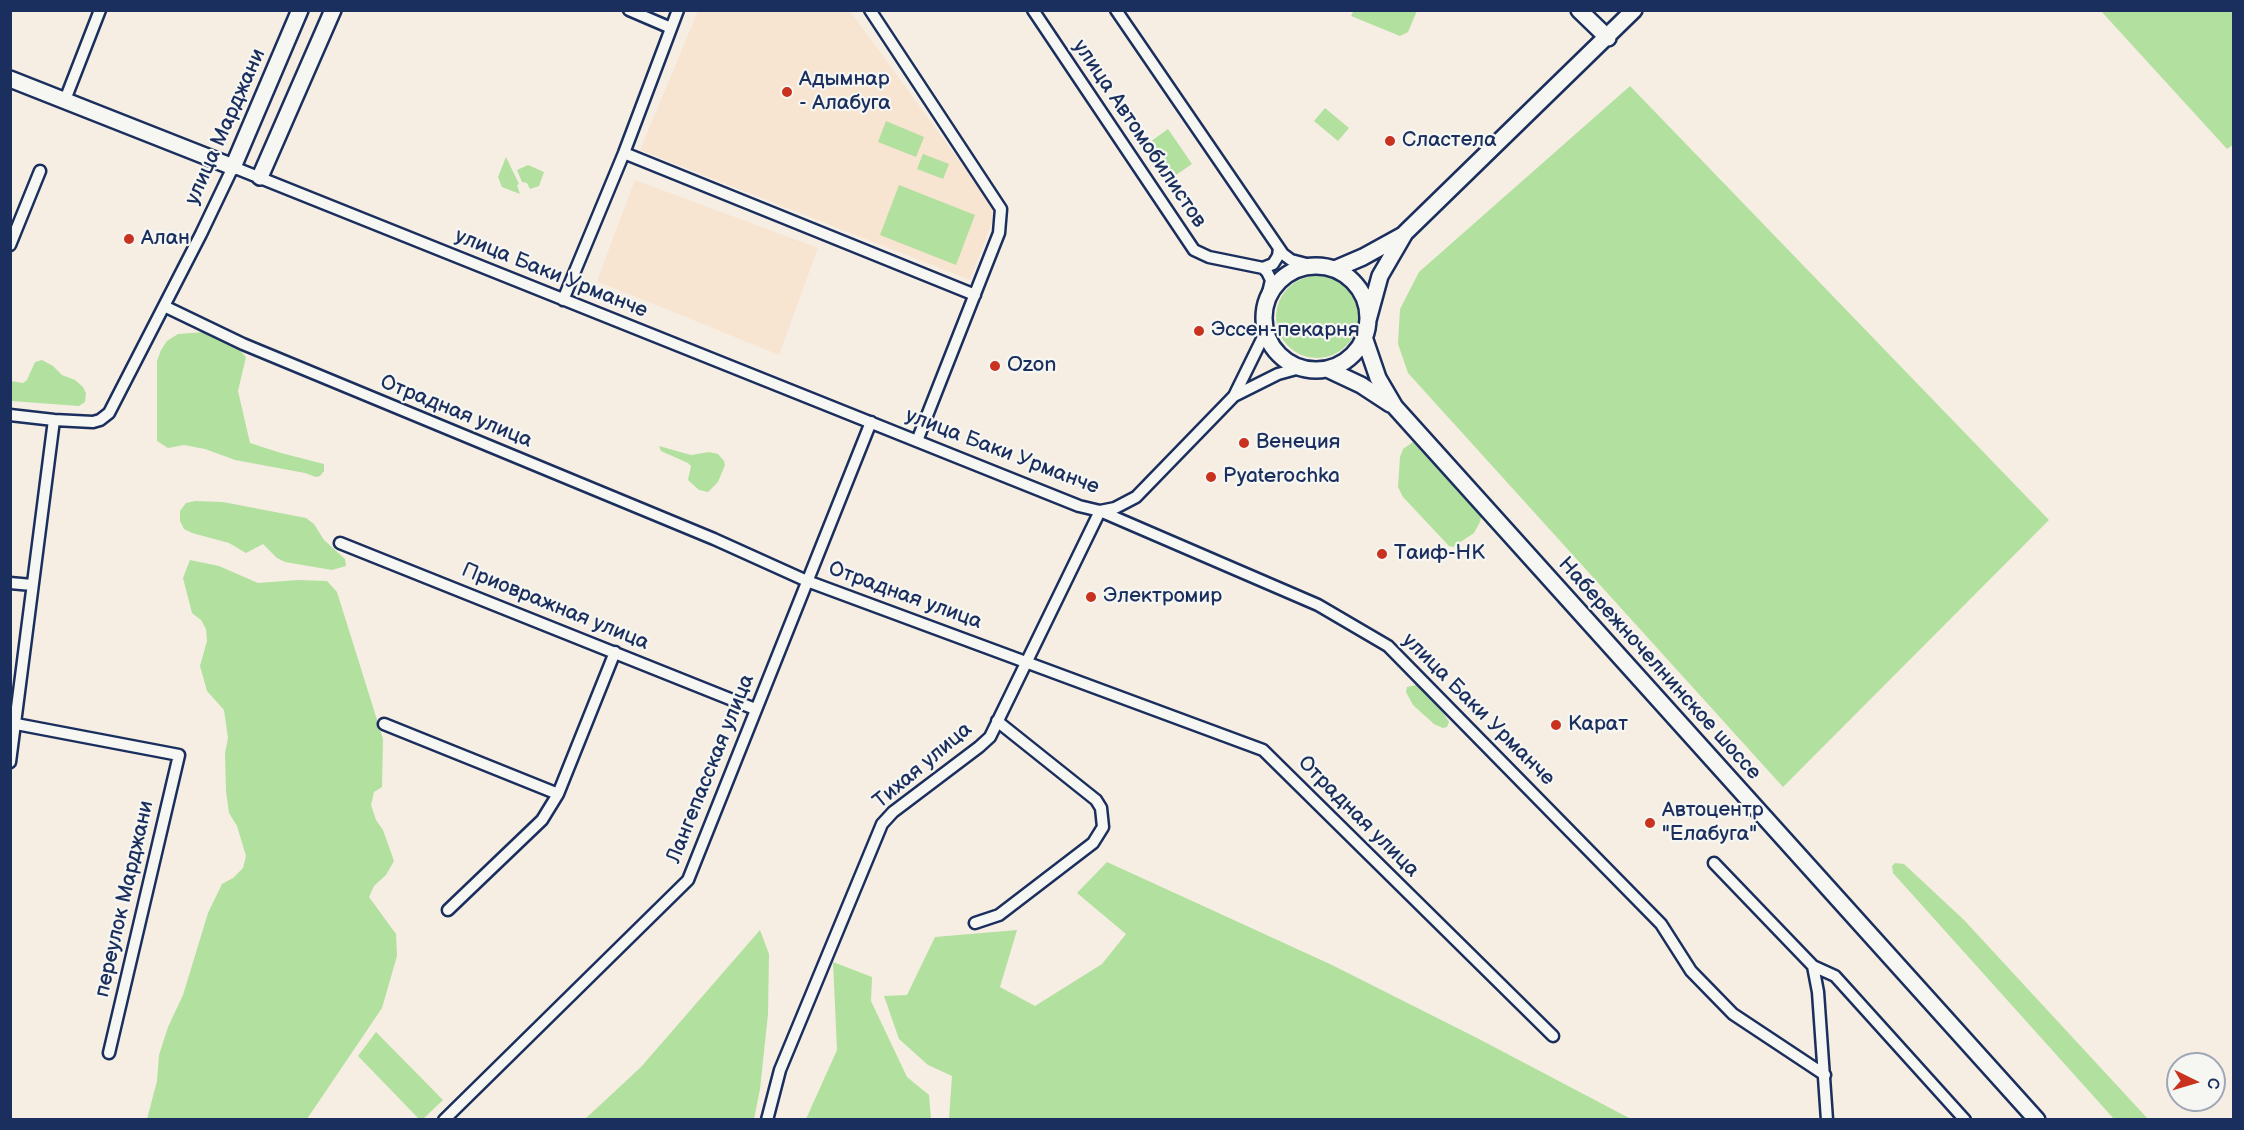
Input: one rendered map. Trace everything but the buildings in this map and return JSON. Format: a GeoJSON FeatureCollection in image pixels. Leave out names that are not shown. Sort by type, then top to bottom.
{"type":"FeatureCollection","features":[{"type":"Feature","properties":{"kind":"main road","name":"улица Марджани"},"geometry":{"type":"LineString","coordinates":[[233,167],[300,10]]}},
{"type":"Feature","properties":{"kind":"main road"},"geometry":{"type":"LineString","coordinates":[[260,177],[333,10]]}},
{"type":"Feature","properties":{"kind":"main road"},"geometry":{"type":"LineString","coordinates":[[1579,10],[1608,38]]}},
{"type":"Feature","properties":{"kind":"main road"},"geometry":{"type":"LineString","coordinates":[[1335,269],[1363,257],[1405,233],[1608,38],[1631,11]]}},
{"type":"Feature","properties":{"kind":"main road"},"geometry":{"type":"LineString","coordinates":[[10,79],[233,167]]}},
{"type":"Feature","properties":{"kind":"main road"},"geometry":{"type":"LineString","coordinates":[[1368,320],[1363,295],[1356,284],[1335,269],[1314,266],[1292,271],[1283,277],[1269,295],[1264,318],[1266,331],[1278,354],[1300,368],[1327,369],[1350,358],[1364,337],[1380,276],[1405,233]]}},
{"type":"Feature","properties":{"kind":"main road","name":"Набережночелнинское шоссе"},"geometry":{"type":"LineString","coordinates":[[1364,337],[1378,378],[1395,407],[2037,1119]]}},
{"type":"Feature","properties":{"kind":"main road","name":"Набережночелнинское шоссе"},"geometry":{"type":"LineString","coordinates":[[1327,369],[1361,385],[1395,407]]}},
{"type":"Feature","properties":{"kind":"street"},"geometry":{"type":"LineString","coordinates":[[65,100],[100,10]]}},
{"type":"Feature","properties":{"kind":"street"},"geometry":{"type":"LineString","coordinates":[[629,10],[671,27]]}},
{"type":"Feature","properties":{"kind":"street"},"geometry":{"type":"LineString","coordinates":[[563,300],[624,153],[678,10]]}},
{"type":"Feature","properties":{"kind":"street"},"geometry":{"type":"LineString","coordinates":[[870,10],[1001,209],[999,233],[917,441]]}},
{"type":"Feature","properties":{"kind":"street","name":"улица Автомобилистов"},"geometry":{"type":"LineString","coordinates":[[1033,10],[1194,250],[1209,257],[1263,268]]}},
{"type":"Feature","properties":{"kind":"street"},"geometry":{"type":"LineString","coordinates":[[1116,10],[1279,248],[1291,260],[1314,266]]}},
{"type":"Feature","properties":{"kind":"street"},"geometry":{"type":"LineString","coordinates":[[624,153],[975,295]]}},
{"type":"Feature","properties":{"kind":"street","name":"улица Баки Урманче"},"geometry":{"type":"LineString","coordinates":[[233,167],[1079,506],[1100,511],[1318,605],[1388,646],[1661,924],[1691,971],[1733,1014],[1824,1075]]}},
{"type":"Feature","properties":{"kind":"street","name":"улица Марджани"},"geometry":{"type":"LineString","coordinates":[[10,415],[93,422],[109,413],[233,167]]}},
{"type":"Feature","properties":{"kind":"street"},"geometry":{"type":"LineString","coordinates":[[10,244],[40,171]]}},
{"type":"Feature","properties":{"kind":"street"},"geometry":{"type":"LineString","coordinates":[[1265,306],[1271,280],[1263,268],[1276,260],[1279,248]]}},
{"type":"Feature","properties":{"kind":"street","name":"Отрадная улица"},"geometry":{"type":"LineString","coordinates":[[164,306],[264,353],[714,539],[807,581],[1263,750],[1553,1036]]}},
{"type":"Feature","properties":{"kind":"street"},"geometry":{"type":"LineString","coordinates":[[1100,511],[1114,508],[1136,497],[1234,396],[1266,331]]}},
{"type":"Feature","properties":{"kind":"street"},"geometry":{"type":"LineString","coordinates":[[1234,396],[1278,374],[1300,368]]}},
{"type":"Feature","properties":{"kind":"street"},"geometry":{"type":"LineString","coordinates":[[10,762],[13,723],[54,420]]}},
{"type":"Feature","properties":{"kind":"street","name":"Лангепасская улица"},"geometry":{"type":"LineString","coordinates":[[444,1119],[688,880],[871,422]]}},
{"type":"Feature","properties":{"kind":"street","name":"Тихая улица"},"geometry":{"type":"LineString","coordinates":[[767,1119],[780,1070],[882,824],[893,812],[990,737],[1100,511]]}},
{"type":"Feature","properties":{"kind":"street","name":"Приовражная улица"},"geometry":{"type":"LineString","coordinates":[[340,543],[755,709]]}},
{"type":"Feature","properties":{"kind":"street"},"geometry":{"type":"LineString","coordinates":[[10,583],[32,585]]}},
{"type":"Feature","properties":{"kind":"street"},"geometry":{"type":"LineString","coordinates":[[448,910],[542,820],[558,794],[615,652]]}},
{"type":"Feature","properties":{"kind":"street"},"geometry":{"type":"LineString","coordinates":[[975,923],[999,915],[1093,843],[1100,835],[1104,818],[1096,800],[998,721]]}},
{"type":"Feature","properties":{"kind":"street","name":"переулок Марджани"},"geometry":{"type":"LineString","coordinates":[[13,723],[179,755],[109,1053]]}},
{"type":"Feature","properties":{"kind":"street"},"geometry":{"type":"LineString","coordinates":[[384,724],[558,794]]}},
{"type":"Feature","properties":{"kind":"street"},"geometry":{"type":"LineString","coordinates":[[1714,863],[1813,966],[1835,976],[1965,1119]]}},
{"type":"Feature","properties":{"kind":"street"},"geometry":{"type":"LineString","coordinates":[[1813,966],[1818,992],[1827,1119]]}},
{"type":"Feature","properties":{"kind":"shaded area","name":"Адымнар - Алабуга"},"geometry":{"type":"Polygon","coordinates":[[[698,11],[850,11],[996,211],[970,280],[640,150],[698,11]]]}},
{"type":"Feature","properties":{"kind":"shaded area"},"geometry":{"type":"Polygon","coordinates":[[[635,180],[818,248],[779,355],[597,281],[635,180]]]}},
{"type":"Feature","properties":{"kind":"green space"},"geometry":{"type":"Polygon","coordinates":[[[1354,10],[1417,11],[1408,32],[1400,36],[1351,16],[1354,10]]]}},
{"type":"Feature","properties":{"kind":"green space"},"geometry":{"type":"Polygon","coordinates":[[[2101,11],[2233,11],[2233,145],[2227,149],[2101,11]]]}},
{"type":"Feature","properties":{"kind":"green space"},"geometry":{"type":"Polygon","coordinates":[[[1630,86],[2049,520],[1783,787],[1408,373],[1398,344],[1400,309],[1419,272],[1630,86]]]}},
{"type":"Feature","properties":{"kind":"green space"},"geometry":{"type":"Polygon","coordinates":[[[1325,108],[1349,128],[1338,141],[1314,121],[1325,108]]]}},
{"type":"Feature","properties":{"kind":"green space"},"geometry":{"type":"Polygon","coordinates":[[[886,121],[924,137],[916,157],[878,142],[886,121]]]}},
{"type":"Feature","properties":{"kind":"green space"},"geometry":{"type":"Polygon","coordinates":[[[1168,129],[1192,164],[1173,177],[1150,142],[1168,129]]]}},
{"type":"Feature","properties":{"kind":"green space"},"geometry":{"type":"Polygon","coordinates":[[[923,154],[949,164],[943,179],[917,169],[923,154]]]}},
{"type":"Feature","properties":{"kind":"green space"},"geometry":{"type":"Polygon","coordinates":[[[506,157],[519,184],[517,185],[520,194],[502,187],[498,177],[506,157]]]}},
{"type":"Feature","properties":{"kind":"green space"},"geometry":{"type":"Polygon","coordinates":[[[528,165],[544,172],[539,186],[530,189],[527,183],[522,182],[517,170],[528,165]]]}},
{"type":"Feature","properties":{"kind":"green space"},"geometry":{"type":"Polygon","coordinates":[[[899,185],[975,215],[956,265],[880,235],[899,185]]]}},
{"type":"Feature","properties":{"kind":"green space"},"geometry":{"type":"Polygon","coordinates":[[[1309,276],[1325,276],[1340,283],[1351,294],[1358,309],[1355,333],[1346,346],[1325,358],[1309,358],[1294,351],[1283,340],[1276,325],[1276,309],[1283,294],[1294,283],[1309,276]]]}},
{"type":"Feature","properties":{"kind":"green space"},"geometry":{"type":"Polygon","coordinates":[[[205,332],[232,342],[246,357],[238,391],[250,443],[324,464],[324,471],[320,476],[235,460],[205,449],[184,445],[168,448],[157,441],[157,361],[161,350],[167,341],[178,334],[205,332]]]}},
{"type":"Feature","properties":{"kind":"green space"},"geometry":{"type":"Polygon","coordinates":[[[42,360],[83,387],[86,393],[85,402],[79,406],[11,401],[11,381],[23,383],[27,380],[35,362],[42,360]]]}},
{"type":"Feature","properties":{"kind":"green space"},"geometry":{"type":"Polygon","coordinates":[[[1413,442],[1481,517],[1474,533],[1453,547],[1449,546],[1403,497],[1398,487],[1400,457],[1403,449],[1413,442]]]}},
{"type":"Feature","properties":{"kind":"green space"},"geometry":{"type":"Polygon","coordinates":[[[659,446],[691,455],[709,452],[718,454],[725,465],[718,482],[708,492],[699,490],[688,480],[691,466],[661,451],[659,446]]]}},
{"type":"Feature","properties":{"kind":"green space"},"geometry":{"type":"Polygon","coordinates":[[[223,502],[306,518],[314,524],[324,540],[345,559],[346,566],[332,570],[285,562],[277,558],[263,544],[246,553],[229,543],[192,533],[184,529],[180,521],[180,511],[186,503],[223,502]]]}},
{"type":"Feature","properties":{"kind":"green space"},"geometry":{"type":"Polygon","coordinates":[[[190,560],[219,566],[258,583],[298,580],[327,581],[337,592],[383,739],[382,787],[374,792],[371,805],[394,861],[386,875],[374,886],[369,897],[396,934],[397,956],[382,1008],[307,1119],[147,1119],[157,1081],[159,1055],[168,1027],[183,995],[208,913],[222,884],[233,878],[243,868],[246,856],[237,826],[229,813],[225,753],[228,738],[224,710],[207,691],[200,666],[207,641],[206,629],[201,620],[192,613],[183,578],[190,560]]]}},
{"type":"Feature","properties":{"kind":"green space"},"geometry":{"type":"Polygon","coordinates":[[[1416,685],[1444,714],[1449,722],[1447,727],[1443,728],[1434,724],[1413,705],[1406,692],[1407,687],[1416,685]]]}},
{"type":"Feature","properties":{"kind":"green space"},"geometry":{"type":"Polygon","coordinates":[[[1107,862],[1332,965],[1631,1119],[949,1119],[952,1076],[928,1065],[899,1039],[884,996],[907,995],[935,937],[1017,930],[1000,987],[1035,1006],[1102,964],[1126,934],[1077,893],[1107,862]]]}},
{"type":"Feature","properties":{"kind":"green space"},"geometry":{"type":"Polygon","coordinates":[[[1895,863],[1904,864],[1964,920],[2148,1119],[2114,1119],[1893,873],[1892,866],[1895,863]]]}},
{"type":"Feature","properties":{"kind":"green space"},"geometry":{"type":"Polygon","coordinates":[[[760,930],[769,954],[768,1014],[760,1089],[754,1119],[585,1119],[641,1067],[760,930]]]}},
{"type":"Feature","properties":{"kind":"green space"},"geometry":{"type":"Polygon","coordinates":[[[833,962],[872,977],[871,1001],[907,1077],[929,1095],[931,1119],[806,1119],[837,1050],[833,962]]]}},
{"type":"Feature","properties":{"kind":"green space"},"geometry":{"type":"Polygon","coordinates":[[[376,1032],[443,1100],[423,1119],[419,1119],[358,1056],[376,1032]]]}},
{"type":"Feature","properties":{"kind":"place","name":"Адымнар - Алабуга"},"geometry":{"type":"Point","coordinates":[787,92]}},
{"type":"Feature","properties":{"kind":"place","name":"Сластела"},"geometry":{"type":"Point","coordinates":[1390,141]}},
{"type":"Feature","properties":{"kind":"place","name":"Алан"},"geometry":{"type":"Point","coordinates":[129,239]}},
{"type":"Feature","properties":{"kind":"place","name":"Эссен-пекарня"},"geometry":{"type":"Point","coordinates":[1199,331]}},
{"type":"Feature","properties":{"kind":"place","name":"Ozon"},"geometry":{"type":"Point","coordinates":[995,366]}},
{"type":"Feature","properties":{"kind":"place","name":"Венеция"},"geometry":{"type":"Point","coordinates":[1244,443]}},
{"type":"Feature","properties":{"kind":"place","name":"Pyaterochka"},"geometry":{"type":"Point","coordinates":[1211,477]}},
{"type":"Feature","properties":{"kind":"place","name":"Таиф-НК"},"geometry":{"type":"Point","coordinates":[1382,554]}},
{"type":"Feature","properties":{"kind":"place","name":"Электромир"},"geometry":{"type":"Point","coordinates":[1091,597]}},
{"type":"Feature","properties":{"kind":"place","name":"Карат"},"geometry":{"type":"Point","coordinates":[1556,725]}},
{"type":"Feature","properties":{"kind":"place","name":"Автоцентр \"Елабуга\""},"geometry":{"type":"Point","coordinates":[1650,823]}}]}
